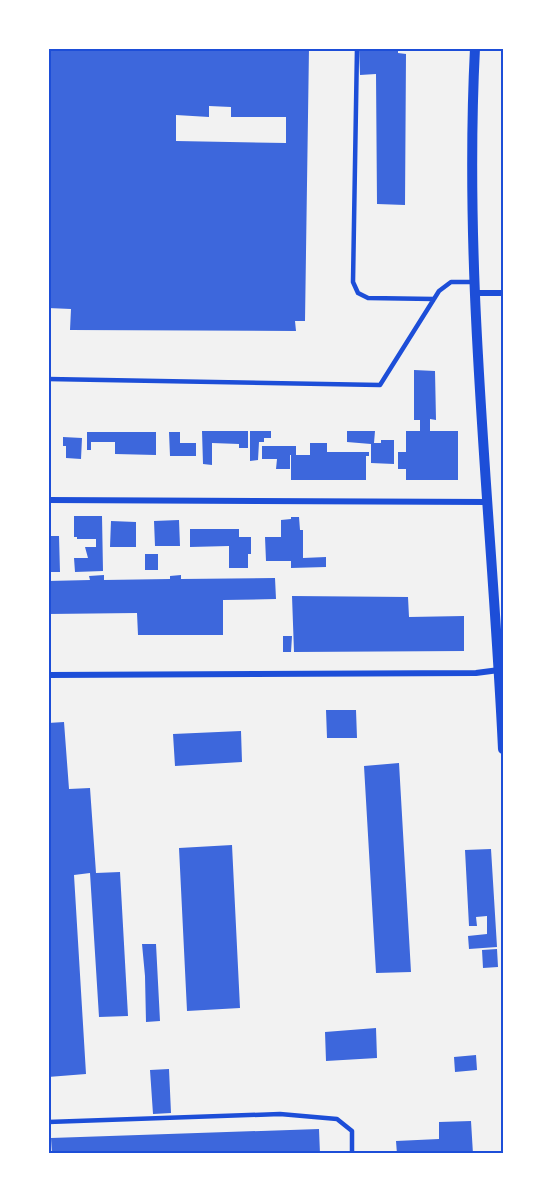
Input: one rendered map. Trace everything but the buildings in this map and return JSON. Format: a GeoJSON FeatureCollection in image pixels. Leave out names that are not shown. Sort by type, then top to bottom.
{"type":"FeatureCollection","features":[{"type":"Feature","properties":{"kind":"street"},"geometry":{"type":"LineString","coordinates":[[475,48],[475,287],[501,670],[503,749]]}},
{"type":"Feature","properties":{"kind":"street"},"geometry":{"type":"LineString","coordinates":[[475,287],[503,292]]}},
{"type":"Feature","properties":{"kind":"street"},"geometry":{"type":"LineString","coordinates":[[48,500],[488,502]]}},
{"type":"Feature","properties":{"kind":"street"},"geometry":{"type":"LineString","coordinates":[[48,675],[443,674],[501,670]]}},
{"type":"Feature","properties":{"kind":"lane"},"geometry":{"type":"LineString","coordinates":[[357,48],[354,282],[358,293],[368,298],[434,299]]}},
{"type":"Feature","properties":{"kind":"lane"},"geometry":{"type":"LineString","coordinates":[[48,379],[380,385],[439,291],[451,282],[475,287]]}},
{"type":"Feature","properties":{"kind":"lane"},"geometry":{"type":"LineString","coordinates":[[48,1122],[280,1114],[337,1119],[352,1131],[352,1154]]}}]}
